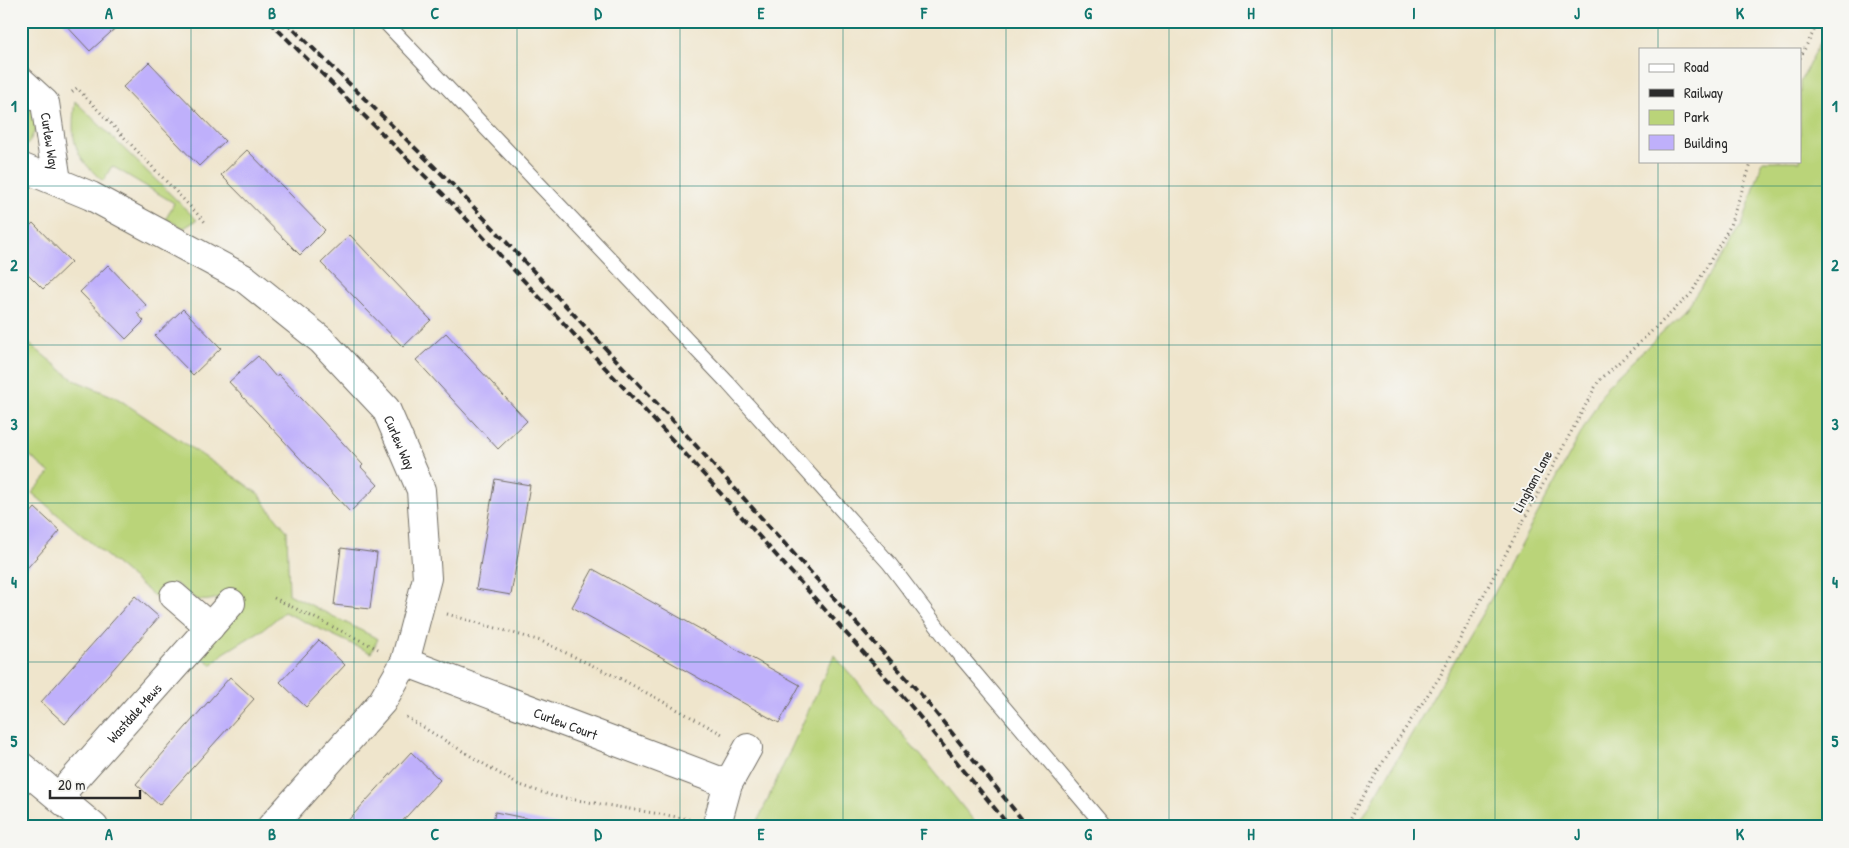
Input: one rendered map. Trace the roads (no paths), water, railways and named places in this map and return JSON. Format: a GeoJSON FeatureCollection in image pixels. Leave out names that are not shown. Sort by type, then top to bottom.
{"type":"FeatureCollection","features":[{"type":"Feature","properties":{"kind":"street","name":"Curlew Way"},"geometry":{"type":"LineString","coordinates":[[21,81],[45,103],[57,181]]}},
{"type":"Feature","properties":{"kind":"street","name":"Curlew Way"},"geometry":{"type":"LineString","coordinates":[[21,167],[91,196],[245,279],[321,340],[386,409],[421,490],[427,578],[405,662],[382,702],[271,827]]}},
{"type":"Feature","properties":{"kind":"street"},"geometry":{"type":"LineString","coordinates":[[174,596],[210,627]]}},
{"type":"Feature","properties":{"kind":"street","name":"Wastdale Mews"},"geometry":{"type":"LineString","coordinates":[[58,796],[231,603]]}},
{"type":"Feature","properties":{"kind":"street","name":"Curlew Court"},"geometry":{"type":"LineString","coordinates":[[405,662],[728,784]]}},
{"type":"Feature","properties":{"kind":"street"},"geometry":{"type":"LineString","coordinates":[[717,824],[728,784],[748,748]]}},
{"type":"Feature","properties":{"kind":"street"},"geometry":{"type":"LineString","coordinates":[[21,766],[94,827]]}},
{"type":"Feature","properties":{"kind":"lane"},"geometry":{"type":"LineString","coordinates":[[384,21],[728,383],[864,534],[890,564],[952,646],[1105,827]]}},
{"type":"Feature","properties":{"kind":"railway"},"geometry":{"type":"LineString","coordinates":[[269,21],[444,195],[679,447],[906,700],[1010,827]]}},
{"type":"Feature","properties":{"kind":"railway"},"geometry":{"type":"LineString","coordinates":[[285,21],[454,186],[690,439],[918,691],[1028,827]]}}]}
